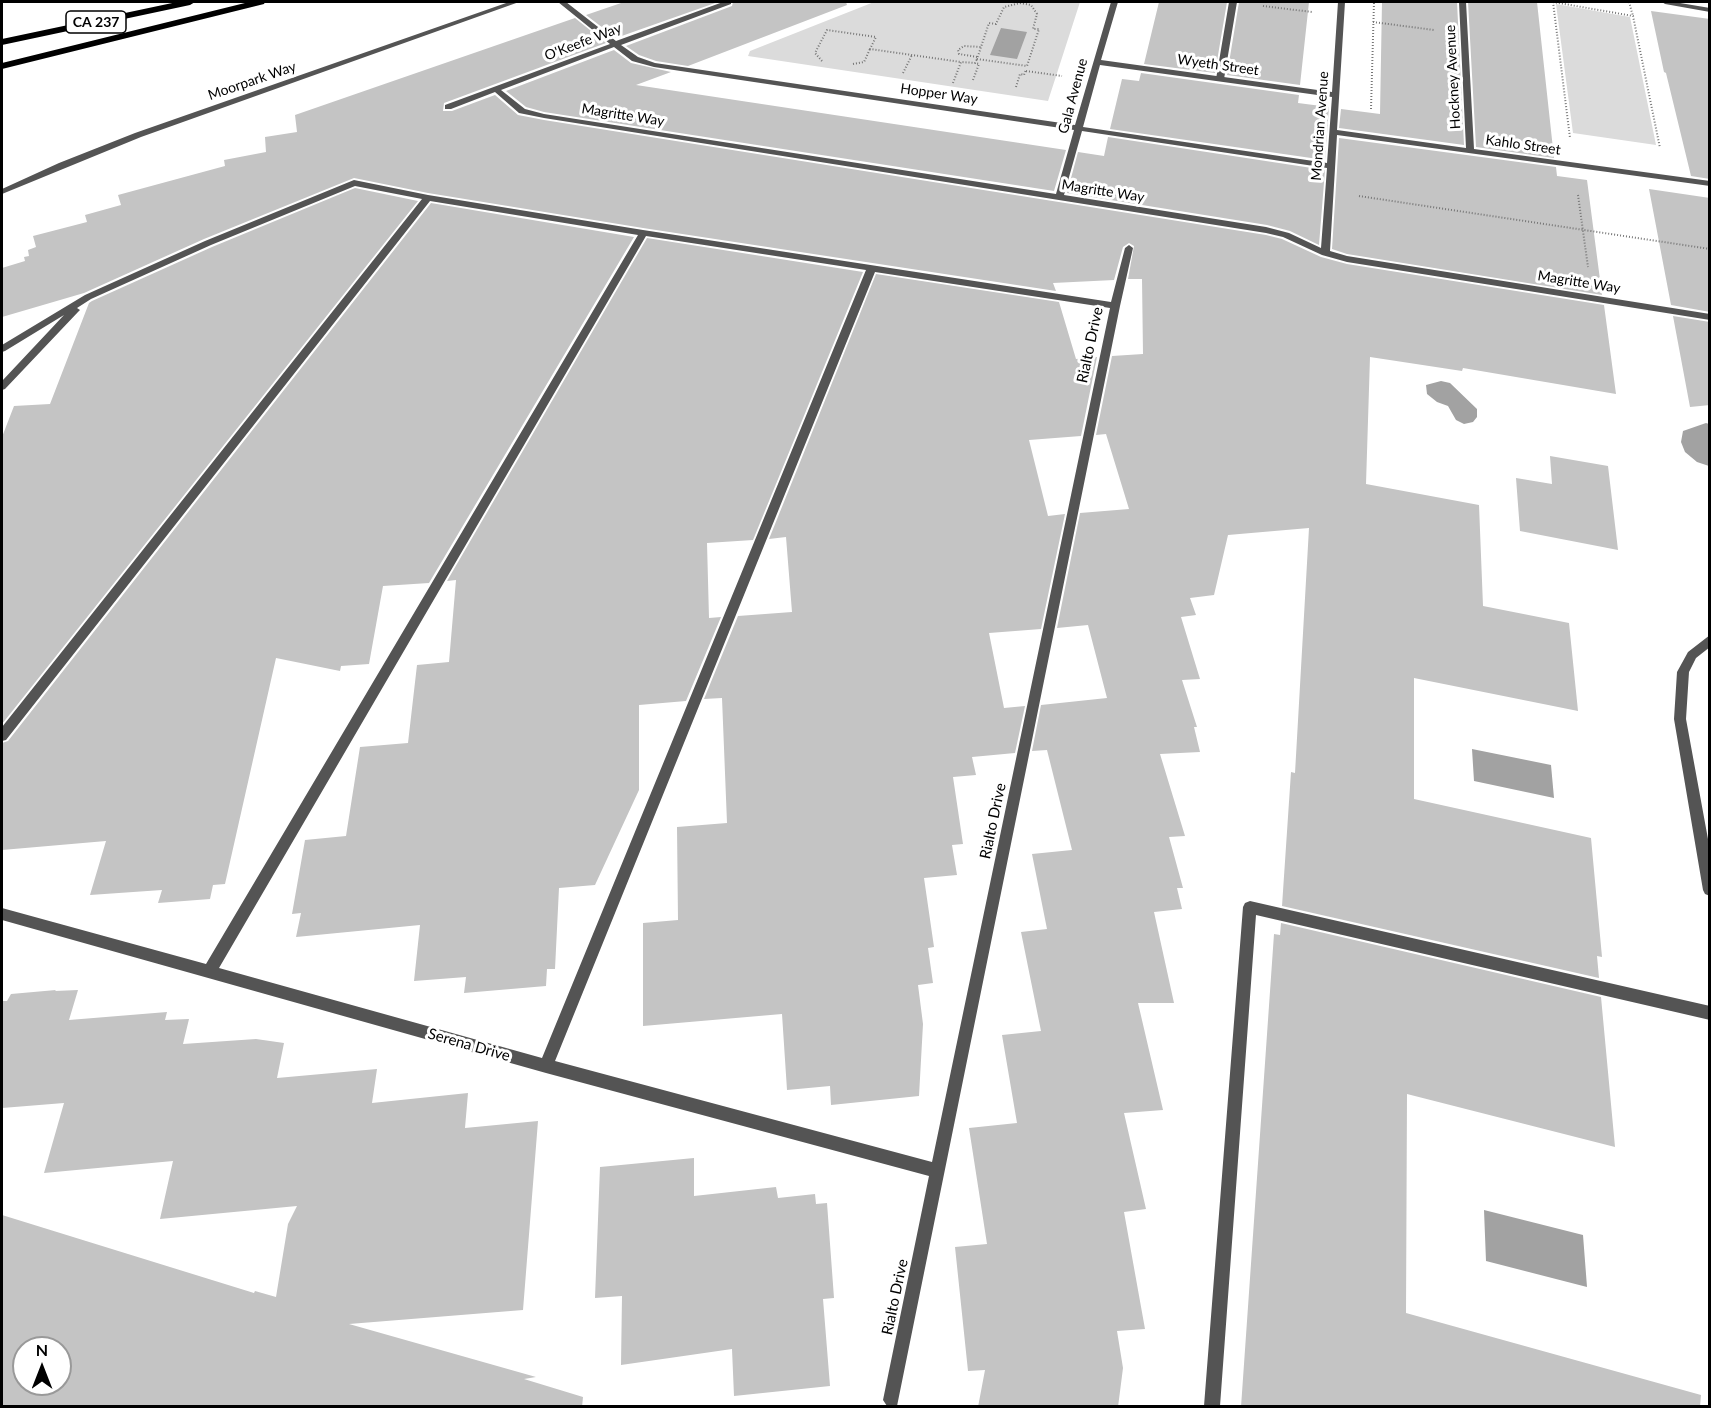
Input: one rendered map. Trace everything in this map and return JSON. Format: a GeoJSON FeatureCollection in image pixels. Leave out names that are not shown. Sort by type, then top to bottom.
{"type":"FeatureCollection","features":[{"type":"Feature","properties":{"kind":"highway","name":"CA 237"},"geometry":{"type":"LineString","coordinates":[[2,42],[190,2]]}},
{"type":"Feature","properties":{"kind":"highway"},"geometry":{"type":"LineString","coordinates":[[2,66],[260,2]]}},
{"type":"Feature","properties":{"kind":"street","name":"Moorpark Way"},"geometry":{"type":"LineString","coordinates":[[2,192],[138,135],[515,2]]}},
{"type":"Feature","properties":{"kind":"street","name":"Hopper Way"},"geometry":{"type":"LineString","coordinates":[[562,2],[614,45],[635,59],[654,66],[1331,166]]}},
{"type":"Feature","properties":{"kind":"street","name":"O'Keefe Way"},"geometry":{"type":"LineString","coordinates":[[448,107],[728,2]]}},
{"type":"Feature","properties":{"kind":"street","name":"Gala Avenue"},"geometry":{"type":"LineString","coordinates":[[1059,198],[1113,2]]}},
{"type":"Feature","properties":{"kind":"street"},"geometry":{"type":"LineString","coordinates":[[1220,79],[1233,2]]}},
{"type":"Feature","properties":{"kind":"street","name":"Mondrian Avenue"},"geometry":{"type":"LineString","coordinates":[[1325,253],[1342,2]]}},
{"type":"Feature","properties":{"kind":"street","name":"Hockney Avenue"},"geometry":{"type":"LineString","coordinates":[[1463,2],[1470,151]]}},
{"type":"Feature","properties":{"kind":"street"},"geometry":{"type":"LineString","coordinates":[[1665,2],[1710,10]]}},
{"type":"Feature","properties":{"kind":"street","name":"Wyeth Street"},"geometry":{"type":"LineString","coordinates":[[1096,62],[1335,95]]}},
{"type":"Feature","properties":{"kind":"street","name":"Magritte Way"},"geometry":{"type":"LineString","coordinates":[[496,89],[522,111],[544,116],[1266,230],[1286,235],[1325,253],[1347,259],[1710,317]]}},
{"type":"Feature","properties":{"kind":"street","name":"Kahlo Street"},"geometry":{"type":"LineString","coordinates":[[1333,132],[1710,184]]}},
{"type":"Feature","properties":{"kind":"street"},"geometry":{"type":"LineString","coordinates":[[2,350],[88,297],[208,243],[354,183],[428,198],[871,270],[1115,306]]}},
{"type":"Feature","properties":{"kind":"street"},"geometry":{"type":"LineString","coordinates":[[2,735],[428,198]]}},
{"type":"Feature","properties":{"kind":"street"},"geometry":{"type":"LineString","coordinates":[[209,972],[643,233]]}},
{"type":"Feature","properties":{"kind":"street","name":"Rialto Drive"},"geometry":{"type":"LineString","coordinates":[[891,1400],[1115,306],[1129,248]]}},
{"type":"Feature","properties":{"kind":"street"},"geometry":{"type":"LineString","coordinates":[[546,1066],[871,270]]}},
{"type":"Feature","properties":{"kind":"street"},"geometry":{"type":"LineString","coordinates":[[2,387],[88,297]]}},
{"type":"Feature","properties":{"kind":"street"},"geometry":{"type":"LineString","coordinates":[[1707,642],[1692,655],[1683,672],[1680,719],[1710,890]]}},
{"type":"Feature","properties":{"kind":"street"},"geometry":{"type":"LineString","coordinates":[[1212,1407],[1250,907],[1710,1012]]}},
{"type":"Feature","properties":{"kind":"street","name":"Serena Drive"},"geometry":{"type":"LineString","coordinates":[[2,914],[546,1066],[938,1171]]}},
{"type":"Feature","properties":{"kind":"path"},"geometry":{"type":"LineString","coordinates":[[1371,113],[1374,2]]}},
{"type":"Feature","properties":{"kind":"path"},"geometry":{"type":"LineString","coordinates":[[1570,142],[1553,2],[1633,16]]}},
{"type":"Feature","properties":{"kind":"path"},"geometry":{"type":"LineString","coordinates":[[1629,2],[1662,158]]}},
{"type":"Feature","properties":{"kind":"path"},"geometry":{"type":"LineString","coordinates":[[975,63],[989,23],[996,24],[1004,7],[1013,3],[1031,5],[1037,14],[1033,29],[1038,29],[1026,71],[1024,75],[1020,74],[1016,87]]}},
{"type":"Feature","properties":{"kind":"path"},"geometry":{"type":"LineString","coordinates":[[1258,5],[1319,13]]}},
{"type":"Feature","properties":{"kind":"path"},"geometry":{"type":"LineString","coordinates":[[1364,20],[1440,31]]}},
{"type":"Feature","properties":{"kind":"path"},"geometry":{"type":"LineString","coordinates":[[823,62],[815,53],[827,30],[876,37],[864,62],[849,65]]}},
{"type":"Feature","properties":{"kind":"path"},"geometry":{"type":"LineString","coordinates":[[981,47],[964,46],[958,50],[959,54],[1027,66]]}},
{"type":"Feature","properties":{"kind":"path"},"geometry":{"type":"LineString","coordinates":[[870,49],[979,64],[973,80]]}},
{"type":"Feature","properties":{"kind":"path"},"geometry":{"type":"LineString","coordinates":[[900,80],[912,55]]}},
{"type":"Feature","properties":{"kind":"path"},"geometry":{"type":"LineString","coordinates":[[951,88],[961,62]]}},
{"type":"Feature","properties":{"kind":"path"},"geometry":{"type":"LineString","coordinates":[[1026,71],[1062,76]]}},
{"type":"Feature","properties":{"kind":"path"},"geometry":{"type":"LineString","coordinates":[[1577,187],[1592,298]]}},
{"type":"Feature","properties":{"kind":"path"},"geometry":{"type":"LineString","coordinates":[[1350,195],[1710,249]]}},
{"type":"Feature","properties":{"kind":"shaded area"},"geometry":{"type":"Polygon","coordinates":[[[874,2],[1080,2],[1048,101],[748,56],[750,51],[874,2]]]}},
{"type":"Feature","properties":{"kind":"shaded area"},"geometry":{"type":"Polygon","coordinates":[[[1556,4],[1630,17],[1656,145],[1573,133],[1556,4]]]}},
{"type":"Feature","properties":{"kind":"shaded area"},"geometry":{"type":"Polygon","coordinates":[[[1001,28],[1027,32],[1017,59],[990,55],[1001,28]]]}},
{"type":"Feature","properties":{"kind":"shaded area"},"geometry":{"type":"Polygon","coordinates":[[[1441,381],[1450,383],[1477,409],[1477,417],[1473,422],[1464,424],[1456,420],[1448,406],[1437,402],[1427,394],[1426,385],[1441,381]]]}},
{"type":"Feature","properties":{"kind":"shaded area"},"geometry":{"type":"Polygon","coordinates":[[[1709,424],[1709,466],[1697,462],[1685,452],[1681,442],[1683,431],[1709,424]]]}},
{"type":"Feature","properties":{"kind":"shaded area"},"geometry":{"type":"Polygon","coordinates":[[[1472,749],[1551,765],[1554,798],[1474,781],[1472,749]]]}},
{"type":"Feature","properties":{"kind":"shaded area"},"geometry":{"type":"Polygon","coordinates":[[[1484,1210],[1583,1235],[1587,1287],[1486,1261],[1484,1210]]]}},
{"type":"Feature","properties":{"kind":"building"},"geometry":{"type":"Polygon","coordinates":[[[624,2],[718,2],[616,38],[586,15],[624,2]]]}},
{"type":"Feature","properties":{"kind":"building"},"geometry":{"type":"Polygon","coordinates":[[[733,2],[846,2],[847,5],[688,66],[656,61],[639,55],[626,46],[732,6],[733,2]]]}},
{"type":"Feature","properties":{"kind":"building"},"geometry":{"type":"Polygon","coordinates":[[[1159,2],[1227,2],[1215,73],[1144,64],[1159,2]]]}},
{"type":"Feature","properties":{"kind":"building"},"geometry":{"type":"Polygon","coordinates":[[[1239,2],[1309,2],[1300,85],[1227,75],[1239,2]]]}},
{"type":"Feature","properties":{"kind":"building"},"geometry":{"type":"Polygon","coordinates":[[[1382,2],[1457,2],[1464,145],[1339,128],[1341,109],[1380,114],[1382,2]]]}},
{"type":"Feature","properties":{"kind":"building"},"geometry":{"type":"Polygon","coordinates":[[[1468,2],[1537,2],[1554,158],[1476,147],[1468,2]]]}},
{"type":"Feature","properties":{"kind":"building"},"geometry":{"type":"Polygon","coordinates":[[[1651,11],[1710,19],[1710,179],[1691,176],[1651,11]]]}},
{"type":"Feature","properties":{"kind":"building"},"geometry":{"type":"Polygon","coordinates":[[[575,18],[606,43],[444,103],[443,111],[452,111],[495,95],[518,115],[544,120],[1266,235],[1282,239],[1321,257],[1347,264],[1604,305],[1616,394],[1463,368],[1462,371],[1370,357],[1366,484],[1479,505],[1483,606],[1569,623],[1578,711],[1414,678],[1414,799],[1591,838],[1602,957],[1597,956],[1599,978],[1282,906],[1291,772],[1295,773],[1309,528],[1228,535],[1214,595],[1190,598],[1196,615],[1181,617],[1200,679],[1182,680],[1197,727],[1194,727],[1200,752],[1160,754],[1185,836],[1169,837],[1183,888],[1177,888],[1182,909],[1154,912],[1174,1003],[1138,1003],[1163,1110],[1124,1113],[1146,1209],[1124,1212],[1145,1329],[1117,1331],[1123,1368],[1118,1407],[978,1407],[985,1370],[968,1371],[955,1247],[987,1244],[969,1128],[1017,1123],[1002,1035],[1041,1031],[1021,932],[1047,929],[1032,854],[1072,850],[1047,750],[1032,751],[1041,705],[1107,698],[1088,625],[1057,628],[1080,513],[1129,509],[1106,434],[1096,435],[1112,356],[1143,354],[1142,279],[1128,279],[1134,246],[1129,243],[1123,247],[1114,280],[1053,283],[1056,291],[643,228],[428,193],[354,178],[204,239],[84,293],[2,317],[2,268],[25,261],[24,257],[29,256],[28,250],[36,247],[33,236],[87,222],[85,215],[121,205],[118,195],[225,166],[224,160],[266,152],[265,137],[297,132],[295,115],[575,18]]]}},
{"type":"Feature","properties":{"kind":"building"},"geometry":{"type":"Polygon","coordinates":[[[614,50],[631,63],[671,72],[636,85],[1066,150],[1054,191],[544,112],[526,107],[506,91],[614,50]]]}},
{"type":"Feature","properties":{"kind":"building"},"geometry":{"type":"Polygon","coordinates":[[[1141,73],[1299,95],[1298,103],[1329,107],[1325,160],[1110,129],[1122,79],[1139,81],[1141,73]]]}},
{"type":"Feature","properties":{"kind":"building"},"geometry":{"type":"Polygon","coordinates":[[[1108,137],[1325,170],[1319,245],[1290,231],[1267,225],[1067,193],[1078,152],[1104,156],[1108,137]]]}},
{"type":"Feature","properties":{"kind":"building"},"geometry":{"type":"Polygon","coordinates":[[[1339,138],[1556,167],[1557,176],[1587,180],[1602,295],[1347,254],[1332,249],[1339,138]]]}},
{"type":"Feature","properties":{"kind":"building"},"geometry":{"type":"Polygon","coordinates":[[[355,188],[418,201],[2,724],[2,437],[14,406],[50,404],[89,303],[92,301],[212,247],[355,188]]]}},
{"type":"Feature","properties":{"kind":"building"},"geometry":{"type":"Polygon","coordinates":[[[1649,189],[1710,198],[1710,312],[1671,305],[1649,189]]]}},
{"type":"Feature","properties":{"kind":"building"},"geometry":{"type":"Polygon","coordinates":[[[431,203],[634,237],[429,583],[383,586],[369,664],[341,666],[340,671],[276,658],[225,884],[213,885],[210,899],[158,903],[162,890],[90,895],[106,841],[2,850],[2,743],[8,741],[431,203]]]}},
{"type":"Feature","properties":{"kind":"building"},"geometry":{"type":"Polygon","coordinates":[[[647,238],[863,272],[753,540],[707,543],[709,618],[721,617],[686,701],[639,705],[639,790],[595,885],[559,888],[555,969],[547,969],[546,986],[464,993],[466,977],[414,981],[420,925],[296,937],[301,913],[292,914],[305,840],[346,836],[360,747],[408,743],[417,665],[449,662],[456,580],[447,581],[647,238]]]}},
{"type":"Feature","properties":{"kind":"building"},"geometry":{"type":"Polygon","coordinates":[[[876,274],[1059,302],[1076,359],[1097,357],[1081,436],[1029,440],[1048,516],[1065,514],[1041,629],[989,633],[1004,708],[1025,706],[1015,753],[972,757],[976,775],[953,777],[963,844],[952,845],[957,875],[924,878],[934,947],[928,948],[933,983],[918,985],[923,1024],[919,1096],[831,1105],[830,1086],[787,1090],[782,1014],[643,1026],[643,923],[678,920],[677,827],[727,823],[722,698],[704,699],[738,616],[792,612],[786,537],[769,539],[876,274]]]}},
{"type":"Feature","properties":{"kind":"building"},"geometry":{"type":"Polygon","coordinates":[[[1673,316],[1710,322],[1710,405],[1690,407],[1673,316]]]}},
{"type":"Feature","properties":{"kind":"building"},"geometry":{"type":"Polygon","coordinates":[[[1550,456],[1608,466],[1618,550],[1520,531],[1516,478],[1552,484],[1550,456]]]}},
{"type":"Feature","properties":{"kind":"building"},"geometry":{"type":"Polygon","coordinates":[[[1281,923],[1601,997],[1615,1147],[1407,1094],[1406,1313],[1701,1395],[1700,1407],[1241,1407],[1274,934],[1280,935],[1281,923]]]}},
{"type":"Feature","properties":{"kind":"building"},"geometry":{"type":"Polygon","coordinates":[[[78,990],[69,1020],[167,1012],[165,1020],[189,1019],[183,1044],[256,1039],[284,1043],[277,1078],[377,1069],[372,1103],[468,1093],[465,1128],[538,1121],[523,1310],[349,1324],[536,1377],[524,1379],[583,1397],[582,1407],[2,1407],[2,1215],[254,1293],[255,1291],[276,1297],[288,1224],[297,1206],[160,1219],[173,1161],[44,1173],[64,1103],[2,1108],[2,1001],[7,1001],[11,994],[78,990]]]}},
{"type":"Feature","properties":{"kind":"building"},"geometry":{"type":"Polygon","coordinates":[[[694,1158],[694,1196],[776,1187],[778,1198],[815,1194],[816,1204],[827,1203],[834,1298],[823,1299],[830,1386],[734,1396],[732,1349],[621,1365],[622,1296],[595,1298],[600,1167],[694,1158]]]}}]}
